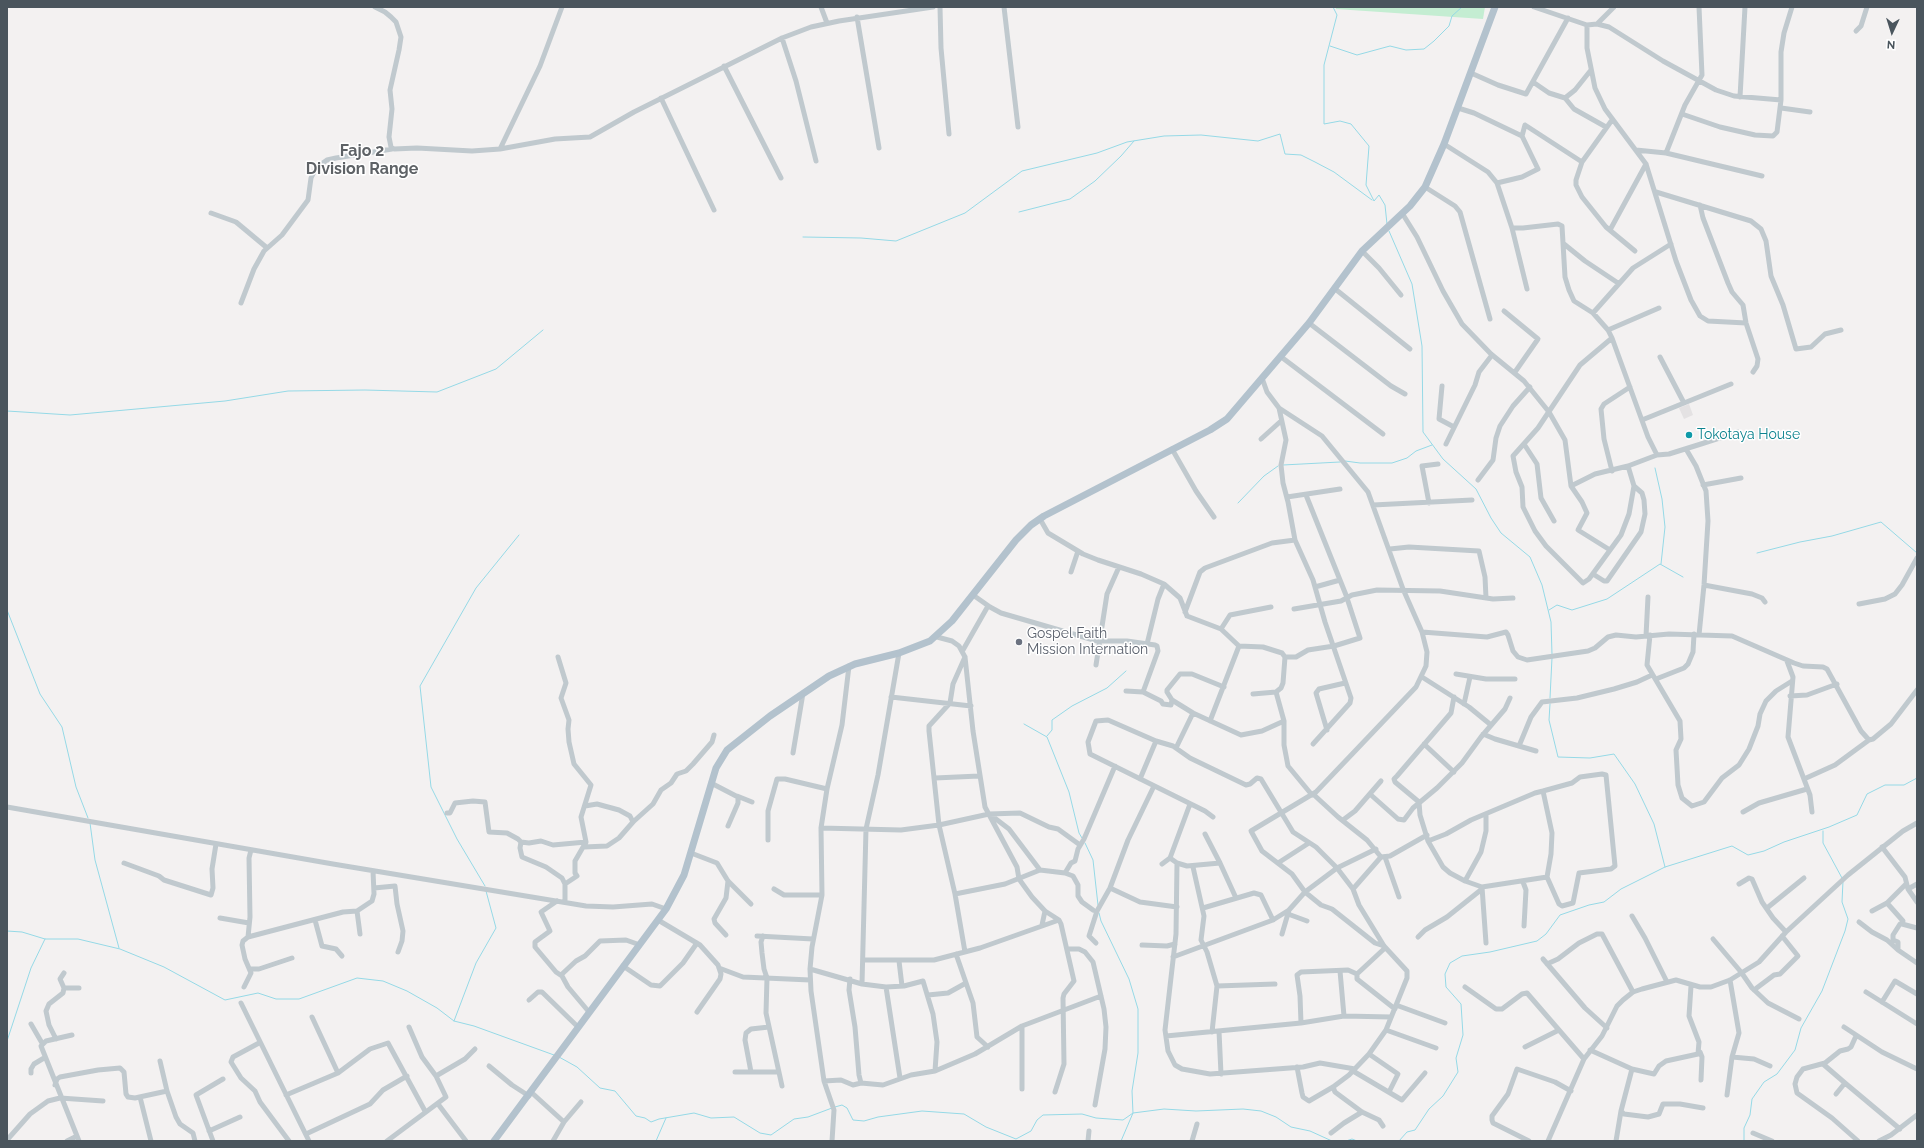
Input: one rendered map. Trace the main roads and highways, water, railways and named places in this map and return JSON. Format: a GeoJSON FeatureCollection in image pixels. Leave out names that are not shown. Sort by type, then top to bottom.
{"type":"FeatureCollection","features":[{"type":"Feature","properties":{"kind":"main road"},"geometry":{"type":"LineString","coordinates":[[494,1141],[666,909],[682,880],[711,783],[719,761],[727,750],[752,729],[803,692],[829,676],[849,666],[899,654],[923,645],[937,636],[974,594],[1016,540],[1031,525],[1227,419],[1309,323],[1362,251],[1410,206],[1425,187],[1458,108],[1495,7]]}},
{"type":"Feature","properties":{"kind":"waterway"},"geometry":{"type":"LineString","coordinates":[[1333,7],[1337,15],[1324,65],[1324,124],[1340,121],[1351,124],[1369,146],[1366,185],[1374,201],[1379,195],[1385,205],[1387,224]]}},
{"type":"Feature","properties":{"kind":"waterway"},"geometry":{"type":"LineString","coordinates":[[1330,46],[1357,55],[1390,46],[1406,50],[1424,49],[1449,26],[1452,16],[1462,7]]}},
{"type":"Feature","properties":{"kind":"waterway"},"geometry":{"type":"LineString","coordinates":[[803,237],[861,238],[896,241],[965,213],[1022,171],[1097,153],[1127,142],[1164,136],[1201,135],[1258,141],[1280,134],[1285,154],[1301,155],[1334,172],[1372,200]]}},
{"type":"Feature","properties":{"kind":"waterway"},"geometry":{"type":"LineString","coordinates":[[1019,212],[1070,199],[1095,181],[1134,141]]}},
{"type":"Feature","properties":{"kind":"waterway"},"geometry":{"type":"LineString","coordinates":[[1389,231],[1412,284],[1422,346],[1423,432],[1443,459],[1476,489],[1491,518],[1501,533],[1530,557],[1542,585],[1551,622],[1552,654]]}},
{"type":"Feature","properties":{"kind":"waterway"},"geometry":{"type":"LineString","coordinates":[[7,411],[70,415],[225,401],[288,391],[365,390],[437,392],[496,369],[543,330]]}},
{"type":"Feature","properties":{"kind":"waterway"},"geometry":{"type":"LineString","coordinates":[[1345,461],[1360,463],[1392,463],[1407,458],[1416,451],[1432,445]]}},
{"type":"Feature","properties":{"kind":"waterway"},"geometry":{"type":"LineString","coordinates":[[1283,465],[1340,462]]}},
{"type":"Feature","properties":{"kind":"waterway"},"geometry":{"type":"LineString","coordinates":[[1238,503],[1264,476],[1278,466]]}},
{"type":"Feature","properties":{"kind":"waterway"},"geometry":{"type":"LineString","coordinates":[[1655,468],[1662,499],[1665,527],[1661,564]]}},
{"type":"Feature","properties":{"kind":"waterway"},"geometry":{"type":"LineString","coordinates":[[1757,553],[1800,542],[1832,536],[1881,522],[1917,553]]}},
{"type":"Feature","properties":{"kind":"waterway"},"geometry":{"type":"LineString","coordinates":[[485,886],[457,839],[431,787],[420,686],[476,588],[519,535]]}},
{"type":"Feature","properties":{"kind":"waterway"},"geometry":{"type":"LineString","coordinates":[[1549,610],[1557,605],[1572,610],[1607,599],[1660,564],[1683,577]]}},
{"type":"Feature","properties":{"kind":"waterway"},"geometry":{"type":"LineString","coordinates":[[7,610],[40,694],[62,727],[76,787],[88,818]]}},
{"type":"Feature","properties":{"kind":"waterway"},"geometry":{"type":"LineString","coordinates":[[1550,698],[1552,658]]}},
{"type":"Feature","properties":{"kind":"waterway"},"geometry":{"type":"LineString","coordinates":[[1047,736],[1052,730],[1052,720],[1072,706],[1107,688],[1126,671]]}},
{"type":"Feature","properties":{"kind":"waterway"},"geometry":{"type":"LineString","coordinates":[[1550,704],[1549,720],[1558,757],[1590,758],[1614,754],[1635,784],[1654,824],[1665,867]]}},
{"type":"Feature","properties":{"kind":"waterway"},"geometry":{"type":"LineString","coordinates":[[1024,724],[1047,737],[1069,792],[1079,833],[1082,838]]}},
{"type":"Feature","properties":{"kind":"waterway"},"geometry":{"type":"LineString","coordinates":[[1399,1141],[1407,1132],[1415,1130],[1429,1109],[1443,1096],[1458,1072],[1456,1058],[1463,1035],[1461,1004],[1446,987],[1445,974],[1450,963],[1462,956],[1490,952],[1537,941],[1546,934],[1560,915],[1589,905],[1604,902],[1621,889],[1665,867],[1732,846],[1748,855],[1764,851],[1784,842],[1829,827],[1857,815],[1867,794],[1885,785],[1904,785],[1917,778]]}},
{"type":"Feature","properties":{"kind":"waterway"},"geometry":{"type":"LineString","coordinates":[[90,823],[95,860],[119,948]]}},
{"type":"Feature","properties":{"kind":"waterway"},"geometry":{"type":"LineString","coordinates":[[1823,831],[1823,843],[1842,878]]}},
{"type":"Feature","properties":{"kind":"waterway"},"geometry":{"type":"LineString","coordinates":[[1085,843],[1093,860],[1098,905]]}},
{"type":"Feature","properties":{"kind":"waterway"},"geometry":{"type":"LineString","coordinates":[[1744,1141],[1744,1128],[1750,1115],[1752,1099],[1764,1082],[1777,1074],[1795,1050],[1801,1028],[1822,991],[1845,931],[1848,919],[1842,902],[1843,881]]}},
{"type":"Feature","properties":{"kind":"waterway"},"geometry":{"type":"LineString","coordinates":[[454,1021],[476,963],[496,928],[486,891]]}},
{"type":"Feature","properties":{"kind":"waterway"},"geometry":{"type":"LineString","coordinates":[[1099,913],[1101,921],[1129,979],[1138,1009],[1138,1053],[1132,1091],[1133,1113],[1121,1141]]}},
{"type":"Feature","properties":{"kind":"waterway"},"geometry":{"type":"LineString","coordinates":[[7,931],[22,932],[45,939],[78,939],[120,949],[164,967],[225,1000],[258,993],[276,999],[299,999],[357,978],[383,981],[407,991],[437,1008],[454,1021],[474,1026],[554,1055]]}},
{"type":"Feature","properties":{"kind":"waterway"},"geometry":{"type":"LineString","coordinates":[[7,1041],[31,968],[45,939]]}},
{"type":"Feature","properties":{"kind":"waterway"},"geometry":{"type":"LineString","coordinates":[[559,1057],[577,1067],[600,1088],[615,1091],[636,1116],[645,1118],[651,1122],[659,1119],[694,1113],[711,1118],[734,1117],[760,1133],[771,1135],[794,1119],[808,1117],[832,1108]]}},
{"type":"Feature","properties":{"kind":"waterway"},"geometry":{"type":"LineString","coordinates":[[835,1107],[842,1105],[847,1108],[853,1120],[864,1121],[878,1117],[922,1111],[964,1114],[986,1127],[1016,1139],[1031,1131],[1037,1120],[1043,1115],[1082,1114],[1096,1118],[1123,1120],[1133,1113],[1164,1109],[1196,1111],[1243,1109],[1261,1111],[1276,1117],[1291,1127],[1310,1131],[1332,1141]]}},
{"type":"Feature","properties":{"kind":"waterway"},"geometry":{"type":"LineString","coordinates":[[656,1141],[666,1118]]}},
{"type":"Feature","properties":{"kind":"waterway"},"geometry":{"type":"LineString","coordinates":[[1346,1141],[1352,1139],[1357,1141]]}},
{"type":"Feature","properties":{"kind":"place","name":"Tokotaya House"},"geometry":{"type":"Point","coordinates":[1689,435]}},
{"type":"Feature","properties":{"kind":"place","name":"Gospel Faith Mission Internation"},"geometry":{"type":"Point","coordinates":[1019,642]}},
{"type":"Feature","properties":{"kind":"district","name":"Fajo 2 Division Range"},"geometry":{"type":"Point","coordinates":[362,160]}}]}
